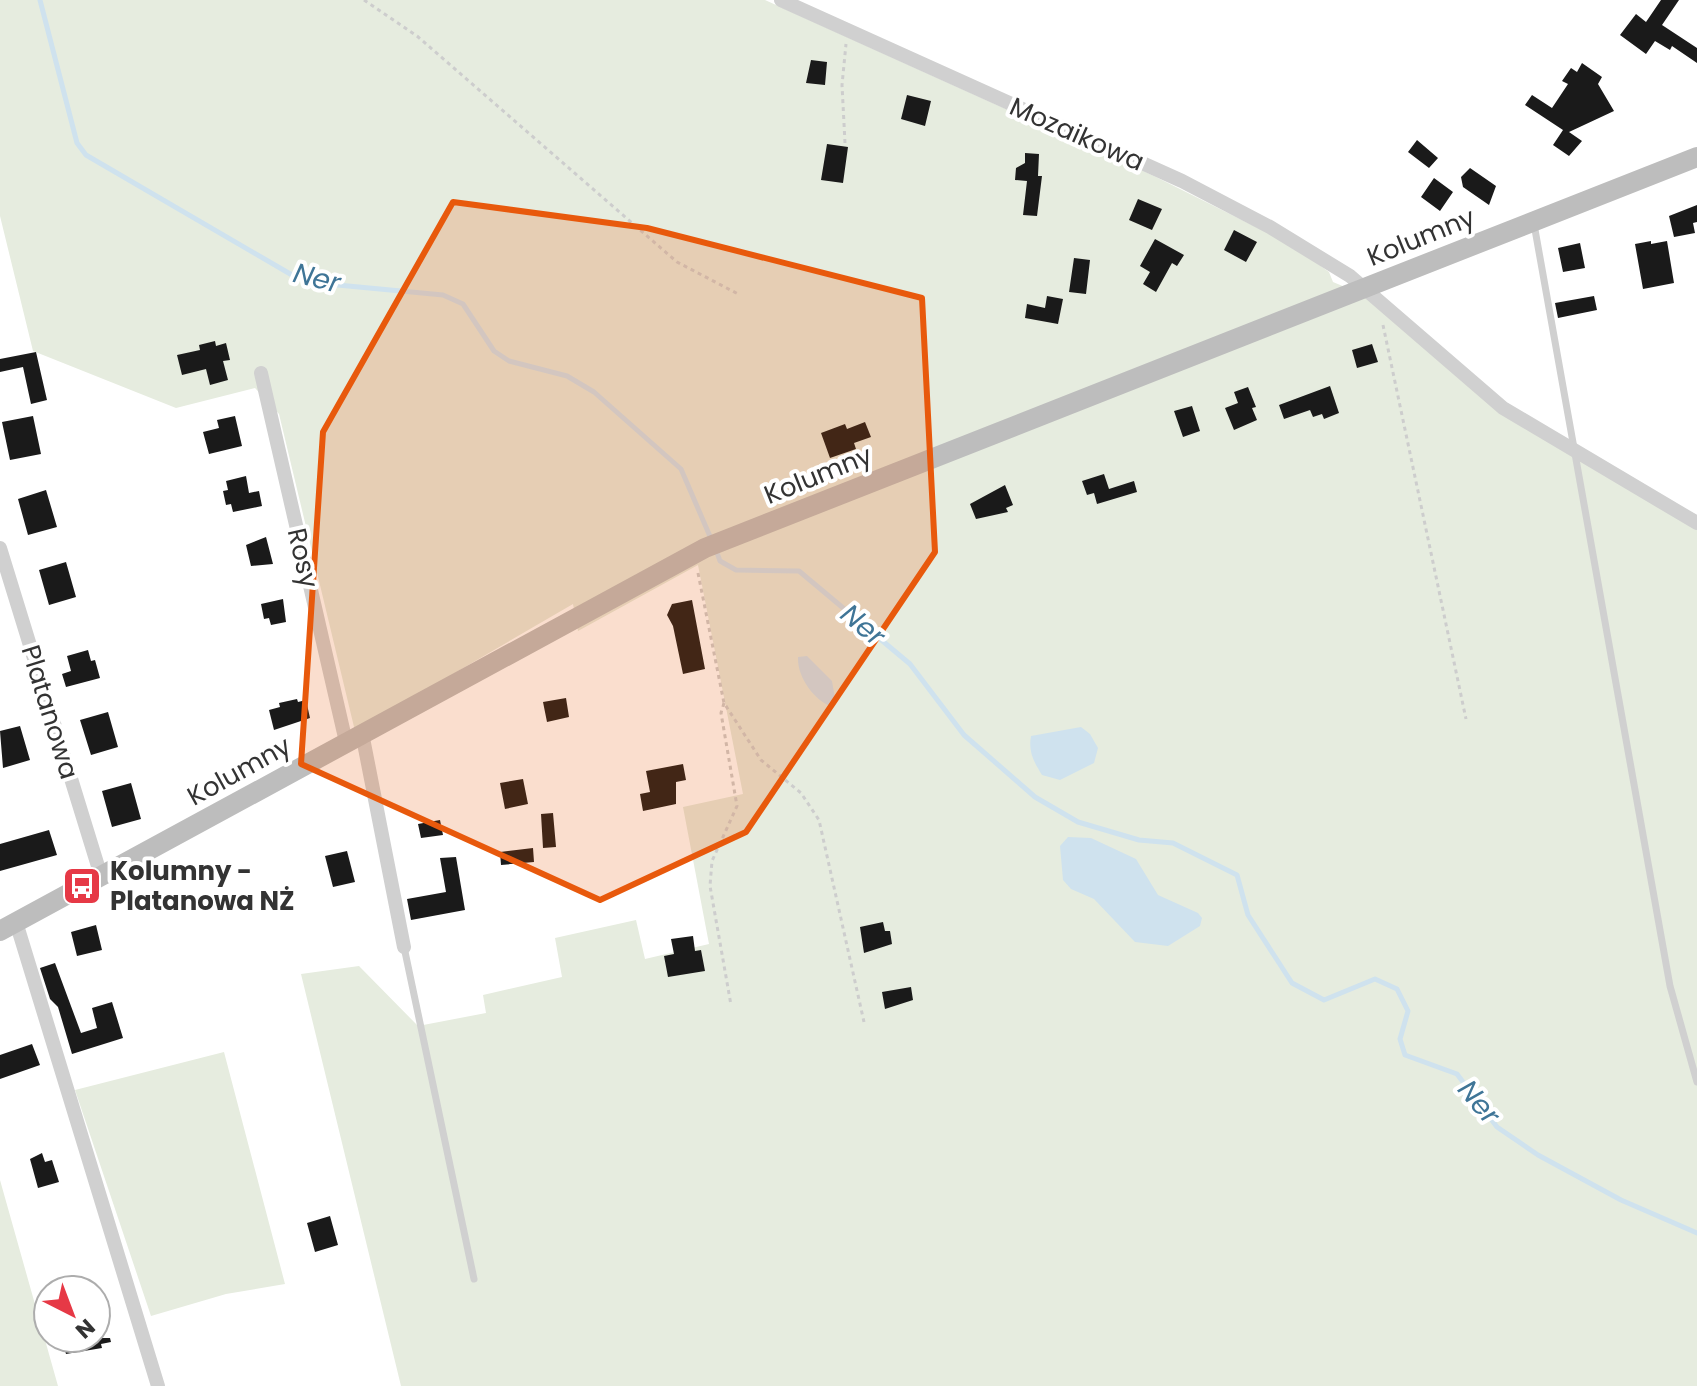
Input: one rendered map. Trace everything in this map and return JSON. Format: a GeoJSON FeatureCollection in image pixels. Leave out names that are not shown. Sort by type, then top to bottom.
{"type":"FeatureCollection","features":[{"type":"Feature","properties":{"kind":"street","name":"Mozaikowa"},"geometry":{"type":"LineString","coordinates":[[781,0],[1182,181],[1336,266],[1503,408],[1576,455],[1697,523]]}},
{"type":"Feature","properties":{"kind":"street","name":"Kolumny"},"geometry":{"type":"LineString","coordinates":[[8,927],[699,551],[1370,295],[1533,221],[1697,157]]}},
{"type":"Feature","properties":{"kind":"street","name":"Rosy"},"geometry":{"type":"LineString","coordinates":[[261,373],[404,947]]}},
{"type":"Feature","properties":{"kind":"street","name":"Platanowa"},"geometry":{"type":"LineString","coordinates":[[0,548],[101,876]]}},
{"type":"Feature","properties":{"kind":"street"},"geometry":{"type":"LineString","coordinates":[[8,927],[158,1386]]}},
{"type":"Feature","properties":{"kind":"lane"},"geometry":{"type":"LineString","coordinates":[[1533,221],[1670,986],[1697,1082]]}},
{"type":"Feature","properties":{"kind":"lane"},"geometry":{"type":"LineString","coordinates":[[404,947],[474,1279]]}},
{"type":"Feature","properties":{"kind":"path"},"geometry":{"type":"LineString","coordinates":[[364,0],[417,36],[677,262],[740,295]]}},
{"type":"Feature","properties":{"kind":"path"},"geometry":{"type":"LineString","coordinates":[[845,143],[842,85],[850,33]]}},
{"type":"Feature","properties":{"kind":"path"},"geometry":{"type":"LineString","coordinates":[[1370,295],[1466,719]]}},
{"type":"Feature","properties":{"kind":"path"},"geometry":{"type":"LineString","coordinates":[[699,551],[724,703],[761,760],[801,793],[819,820],[864,1022]]}},
{"type":"Feature","properties":{"kind":"path"},"geometry":{"type":"LineString","coordinates":[[724,703],[721,713],[737,806],[712,861],[710,886],[731,1005]]}},
{"type":"Feature","properties":{"kind":"highlighted area"},"geometry":{"type":"Polygon","coordinates":[[[453,202],[647,228],[922,298],[935,552],[746,832],[600,900],[301,764],[323,432],[453,202]]]}},
{"type":"Feature","properties":{"kind":"shaded area"},"geometry":{"type":"Polygon","coordinates":[[[0,0],[765,0],[1154,176],[1292,245],[1329,272],[1333,282],[1376,300],[1481,394],[1697,526],[1697,1386],[401,1386],[301,974],[359,966],[418,1026],[486,1013],[483,995],[562,977],[555,938],[636,920],[645,959],[709,944],[683,807],[743,794],[698,565],[578,631],[573,604],[355,731],[279,414],[255,388],[176,408],[33,351],[0,216],[0,0]]]}},
{"type":"Feature","properties":{"kind":"shaded area"},"geometry":{"type":"Polygon","coordinates":[[[224,1052],[285,1284],[226,1294],[151,1316],[75,1090],[224,1052]]]}},
{"type":"Feature","properties":{"kind":"shaded area"},"geometry":{"type":"Polygon","coordinates":[[[0,1180],[32,1294],[32,1354],[49,1354],[58,1386],[0,1386],[0,1180]]]}},
{"type":"Feature","properties":{"kind":"water"},"geometry":{"type":"Polygon","coordinates":[[[807,656],[832,681],[836,704],[832,707],[808,687],[800,672],[798,657],[807,656]]]}},
{"type":"Feature","properties":{"kind":"water"},"geometry":{"type":"Polygon","coordinates":[[[1081,727],[1090,734],[1098,748],[1094,763],[1060,780],[1042,775],[1031,752],[1031,736],[1081,727]]]}},
{"type":"Feature","properties":{"kind":"water"},"geometry":{"type":"Polygon","coordinates":[[[1068,837],[1091,838],[1136,859],[1158,895],[1198,913],[1202,918],[1200,926],[1168,946],[1135,942],[1094,899],[1071,889],[1063,880],[1060,846],[1068,837]]]}},
{"type":"Feature","properties":{"kind":"building"},"geometry":{"type":"Polygon","coordinates":[[[1661,0],[1679,0],[1662,25],[1697,48],[1697,63],[1672,46],[1670,50],[1655,41],[1646,54],[1620,35],[1636,14],[1646,22],[1661,0]]]}},
{"type":"Feature","properties":{"kind":"building"},"geometry":{"type":"Polygon","coordinates":[[[811,60],[827,62],[825,85],[806,83],[811,60]]]}},
{"type":"Feature","properties":{"kind":"building"},"geometry":{"type":"Polygon","coordinates":[[[1582,63],[1602,77],[1598,84],[1614,111],[1569,132],[1582,141],[1569,156],[1553,145],[1563,130],[1525,105],[1532,95],[1552,108],[1568,84],[1562,81],[1571,68],[1577,72],[1582,63]]]}},
{"type":"Feature","properties":{"kind":"building"},"geometry":{"type":"Polygon","coordinates":[[[907,95],[931,101],[925,126],[901,119],[907,95]]]}},
{"type":"Feature","properties":{"kind":"building"},"geometry":{"type":"Polygon","coordinates":[[[1417,140],[1438,158],[1429,168],[1408,152],[1417,140]]]}},
{"type":"Feature","properties":{"kind":"building"},"geometry":{"type":"Polygon","coordinates":[[[827,144],[848,147],[843,183],[821,180],[827,144]]]}},
{"type":"Feature","properties":{"kind":"building"},"geometry":{"type":"Polygon","coordinates":[[[1025,153],[1039,154],[1038,176],[1042,176],[1037,216],[1023,215],[1027,181],[1015,180],[1016,168],[1025,163],[1025,153]]]}},
{"type":"Feature","properties":{"kind":"building"},"geometry":{"type":"Polygon","coordinates":[[[1470,168],[1496,186],[1489,205],[1463,187],[1461,177],[1470,168]]]}},
{"type":"Feature","properties":{"kind":"building"},"geometry":{"type":"Polygon","coordinates":[[[1434,178],[1453,192],[1440,211],[1421,197],[1434,178]]]}},
{"type":"Feature","properties":{"kind":"building"},"geometry":{"type":"Polygon","coordinates":[[[1138,199],[1162,209],[1152,230],[1129,220],[1138,199]]]}},
{"type":"Feature","properties":{"kind":"building"},"geometry":{"type":"Polygon","coordinates":[[[1697,205],[1697,222],[1693,223],[1695,233],[1674,237],[1669,216],[1697,205]]]}},
{"type":"Feature","properties":{"kind":"building"},"geometry":{"type":"Polygon","coordinates":[[[1234,230],[1257,242],[1246,262],[1224,250],[1234,230]]]}},
{"type":"Feature","properties":{"kind":"building"},"geometry":{"type":"Polygon","coordinates":[[[1155,239],[1184,255],[1177,266],[1172,263],[1156,292],[1143,284],[1150,272],[1140,266],[1155,239]]]}},
{"type":"Feature","properties":{"kind":"building"},"geometry":{"type":"Polygon","coordinates":[[[1651,241],[1651,244],[1667,241],[1674,283],[1643,289],[1635,244],[1651,241]]]}},
{"type":"Feature","properties":{"kind":"building"},"geometry":{"type":"Polygon","coordinates":[[[1580,243],[1585,268],[1563,272],[1558,248],[1580,243]]]}},
{"type":"Feature","properties":{"kind":"building"},"geometry":{"type":"Polygon","coordinates":[[[1074,258],[1090,260],[1086,294],[1069,292],[1074,258]]]}},
{"type":"Feature","properties":{"kind":"building"},"geometry":{"type":"Polygon","coordinates":[[[1047,296],[1063,299],[1058,324],[1025,318],[1027,304],[1045,308],[1047,296]]]}},
{"type":"Feature","properties":{"kind":"building"},"geometry":{"type":"Polygon","coordinates":[[[1594,296],[1597,310],[1558,318],[1555,303],[1594,296]]]}},
{"type":"Feature","properties":{"kind":"building"},"geometry":{"type":"Polygon","coordinates":[[[215,341],[216,346],[226,343],[230,360],[223,361],[228,380],[210,385],[206,369],[182,375],[177,355],[200,350],[199,345],[215,341]]]}},
{"type":"Feature","properties":{"kind":"building"},"geometry":{"type":"Polygon","coordinates":[[[1372,344],[1378,362],[1357,368],[1352,350],[1372,344]]]}},
{"type":"Feature","properties":{"kind":"building"},"geometry":{"type":"Polygon","coordinates":[[[36,352],[47,400],[31,404],[23,367],[0,372],[0,359],[36,352]]]}},
{"type":"Feature","properties":{"kind":"building"},"geometry":{"type":"Polygon","coordinates":[[[1330,386],[1339,413],[1324,419],[1322,414],[1313,417],[1310,410],[1284,419],[1279,405],[1330,386]]]}},
{"type":"Feature","properties":{"kind":"building"},"geometry":{"type":"Polygon","coordinates":[[[1248,387],[1256,407],[1252,408],[1257,420],[1234,430],[1225,408],[1238,403],[1234,392],[1248,387]]]}},
{"type":"Feature","properties":{"kind":"building"},"geometry":{"type":"Polygon","coordinates":[[[1192,406],[1200,431],[1183,437],[1174,411],[1192,406]]]}},
{"type":"Feature","properties":{"kind":"building"},"geometry":{"type":"Polygon","coordinates":[[[33,416],[41,454],[10,460],[2,422],[33,416]]]}},
{"type":"Feature","properties":{"kind":"building"},"geometry":{"type":"Polygon","coordinates":[[[235,416],[242,446],[209,454],[203,432],[219,428],[217,420],[235,416]]]}},
{"type":"Feature","properties":{"kind":"building"},"geometry":{"type":"Polygon","coordinates":[[[865,422],[871,437],[854,443],[856,449],[830,458],[821,433],[845,424],[847,429],[865,422]]]}},
{"type":"Feature","properties":{"kind":"building"},"geometry":{"type":"Polygon","coordinates":[[[1104,474],[1109,489],[1134,481],[1137,492],[1097,504],[1094,493],[1087,495],[1082,481],[1104,474]]]}},
{"type":"Feature","properties":{"kind":"building"},"geometry":{"type":"Polygon","coordinates":[[[246,476],[249,493],[259,491],[262,506],[233,512],[231,504],[226,505],[223,491],[228,490],[226,481],[246,476]]]}},
{"type":"Feature","properties":{"kind":"building"},"geometry":{"type":"Polygon","coordinates":[[[1005,485],[1013,505],[1006,508],[1008,512],[976,519],[970,504],[1005,485]]]}},
{"type":"Feature","properties":{"kind":"building"},"geometry":{"type":"Polygon","coordinates":[[[46,490],[57,527],[28,535],[18,499],[46,490]]]}},
{"type":"Feature","properties":{"kind":"building"},"geometry":{"type":"Polygon","coordinates":[[[266,537],[273,564],[251,566],[246,545],[266,537]]]}},
{"type":"Feature","properties":{"kind":"building"},"geometry":{"type":"Polygon","coordinates":[[[66,562],[76,597],[49,605],[39,570],[66,562]]]}},
{"type":"Feature","properties":{"kind":"building"},"geometry":{"type":"Polygon","coordinates":[[[283,599],[286,622],[271,625],[269,618],[264,619],[261,604],[283,599]]]}},
{"type":"Feature","properties":{"kind":"building"},"geometry":{"type":"Polygon","coordinates":[[[692,600],[705,669],[683,674],[673,626],[667,615],[672,604],[692,600]]]}},
{"type":"Feature","properties":{"kind":"building"},"geometry":{"type":"Polygon","coordinates":[[[88,650],[91,661],[95,660],[100,678],[66,687],[62,674],[71,671],[67,656],[88,650]]]}},
{"type":"Feature","properties":{"kind":"building"},"geometry":{"type":"Polygon","coordinates":[[[566,698],[569,717],[547,722],[543,702],[566,698]]]}},
{"type":"Feature","properties":{"kind":"building"},"geometry":{"type":"Polygon","coordinates":[[[297,699],[298,702],[306,700],[310,718],[274,730],[269,710],[280,707],[279,703],[297,699]]]}},
{"type":"Feature","properties":{"kind":"building"},"geometry":{"type":"Polygon","coordinates":[[[108,712],[118,747],[91,755],[80,720],[108,712]]]}},
{"type":"Feature","properties":{"kind":"building"},"geometry":{"type":"Polygon","coordinates":[[[20,726],[30,760],[3,768],[0,731],[20,726]]]}},
{"type":"Feature","properties":{"kind":"building"},"geometry":{"type":"Polygon","coordinates":[[[683,764],[686,780],[676,782],[676,804],[643,811],[640,794],[650,792],[646,771],[683,764]]]}},
{"type":"Feature","properties":{"kind":"building"},"geometry":{"type":"Polygon","coordinates":[[[523,779],[528,804],[505,809],[500,783],[523,779]]]}},
{"type":"Feature","properties":{"kind":"building"},"geometry":{"type":"Polygon","coordinates":[[[131,783],[141,819],[112,827],[102,791],[131,783]]]}},
{"type":"Feature","properties":{"kind":"building"},"geometry":{"type":"Polygon","coordinates":[[[553,813],[556,847],[543,848],[541,814],[553,813]]]}},
{"type":"Feature","properties":{"kind":"building"},"geometry":{"type":"Polygon","coordinates":[[[440,820],[443,835],[421,838],[418,824],[440,820]]]}},
{"type":"Feature","properties":{"kind":"building"},"geometry":{"type":"Polygon","coordinates":[[[49,830],[57,855],[0,871],[0,844],[49,830]]]}},
{"type":"Feature","properties":{"kind":"building"},"geometry":{"type":"Polygon","coordinates":[[[533,848],[534,862],[501,865],[500,852],[533,848]]]}},
{"type":"Feature","properties":{"kind":"building"},"geometry":{"type":"Polygon","coordinates":[[[347,851],[355,882],[333,887],[325,856],[347,851]]]}},
{"type":"Feature","properties":{"kind":"building"},"geometry":{"type":"Polygon","coordinates":[[[456,857],[465,910],[411,920],[407,899],[446,892],[440,858],[456,857]]]}},
{"type":"Feature","properties":{"kind":"building"},"geometry":{"type":"Polygon","coordinates":[[[883,922],[885,931],[890,931],[892,944],[864,953],[860,927],[883,922]]]}},
{"type":"Feature","properties":{"kind":"building"},"geometry":{"type":"Polygon","coordinates":[[[96,925],[102,950],[77,956],[71,932],[96,925]]]}},
{"type":"Feature","properties":{"kind":"building"},"geometry":{"type":"Polygon","coordinates":[[[693,936],[695,951],[701,950],[705,971],[668,977],[664,956],[674,954],[671,939],[693,936]]]}},
{"type":"Feature","properties":{"kind":"building"},"geometry":{"type":"Polygon","coordinates":[[[55,963],[81,1033],[97,1028],[92,1008],[112,1002],[123,1038],[72,1054],[58,1007],[50,999],[40,968],[55,963]]]}},
{"type":"Feature","properties":{"kind":"building"},"geometry":{"type":"Polygon","coordinates":[[[911,987],[913,1000],[885,1009],[882,992],[911,987]]]}},
{"type":"Feature","properties":{"kind":"building"},"geometry":{"type":"Polygon","coordinates":[[[32,1044],[40,1065],[0,1079],[0,1055],[32,1044]]]}},
{"type":"Feature","properties":{"kind":"building"},"geometry":{"type":"Polygon","coordinates":[[[42,1153],[45,1162],[52,1160],[59,1182],[38,1188],[30,1159],[42,1153]]]}},
{"type":"Feature","properties":{"kind":"building"},"geometry":{"type":"Polygon","coordinates":[[[330,1216],[338,1245],[315,1252],[307,1223],[330,1216]]]}},
{"type":"Feature","properties":{"kind":"waterway","name":"Ner"},"geometry":{"type":"LineString","coordinates":[[40,0],[77,143],[86,155],[292,275],[327,284],[443,295],[463,304],[494,351],[509,361],[567,376],[594,392],[681,469],[712,541]]}},
{"type":"Feature","properties":{"kind":"waterway","name":"Ner"},"geometry":{"type":"LineString","coordinates":[[716,550],[720,561],[736,570],[799,571],[910,664],[964,735],[1035,797],[1078,822],[1139,840],[1173,843],[1237,875],[1248,915],[1292,983],[1324,1000],[1375,979],[1397,989],[1408,1011],[1400,1039],[1405,1055],[1457,1074],[1497,1127],[1538,1155],[1621,1200],[1697,1233]]}},
{"type":"Feature","properties":{"kind":"place","name":"Kolumny - Platanowa NŻ"},"geometry":{"type":"Point","coordinates":[82,886]}}]}
